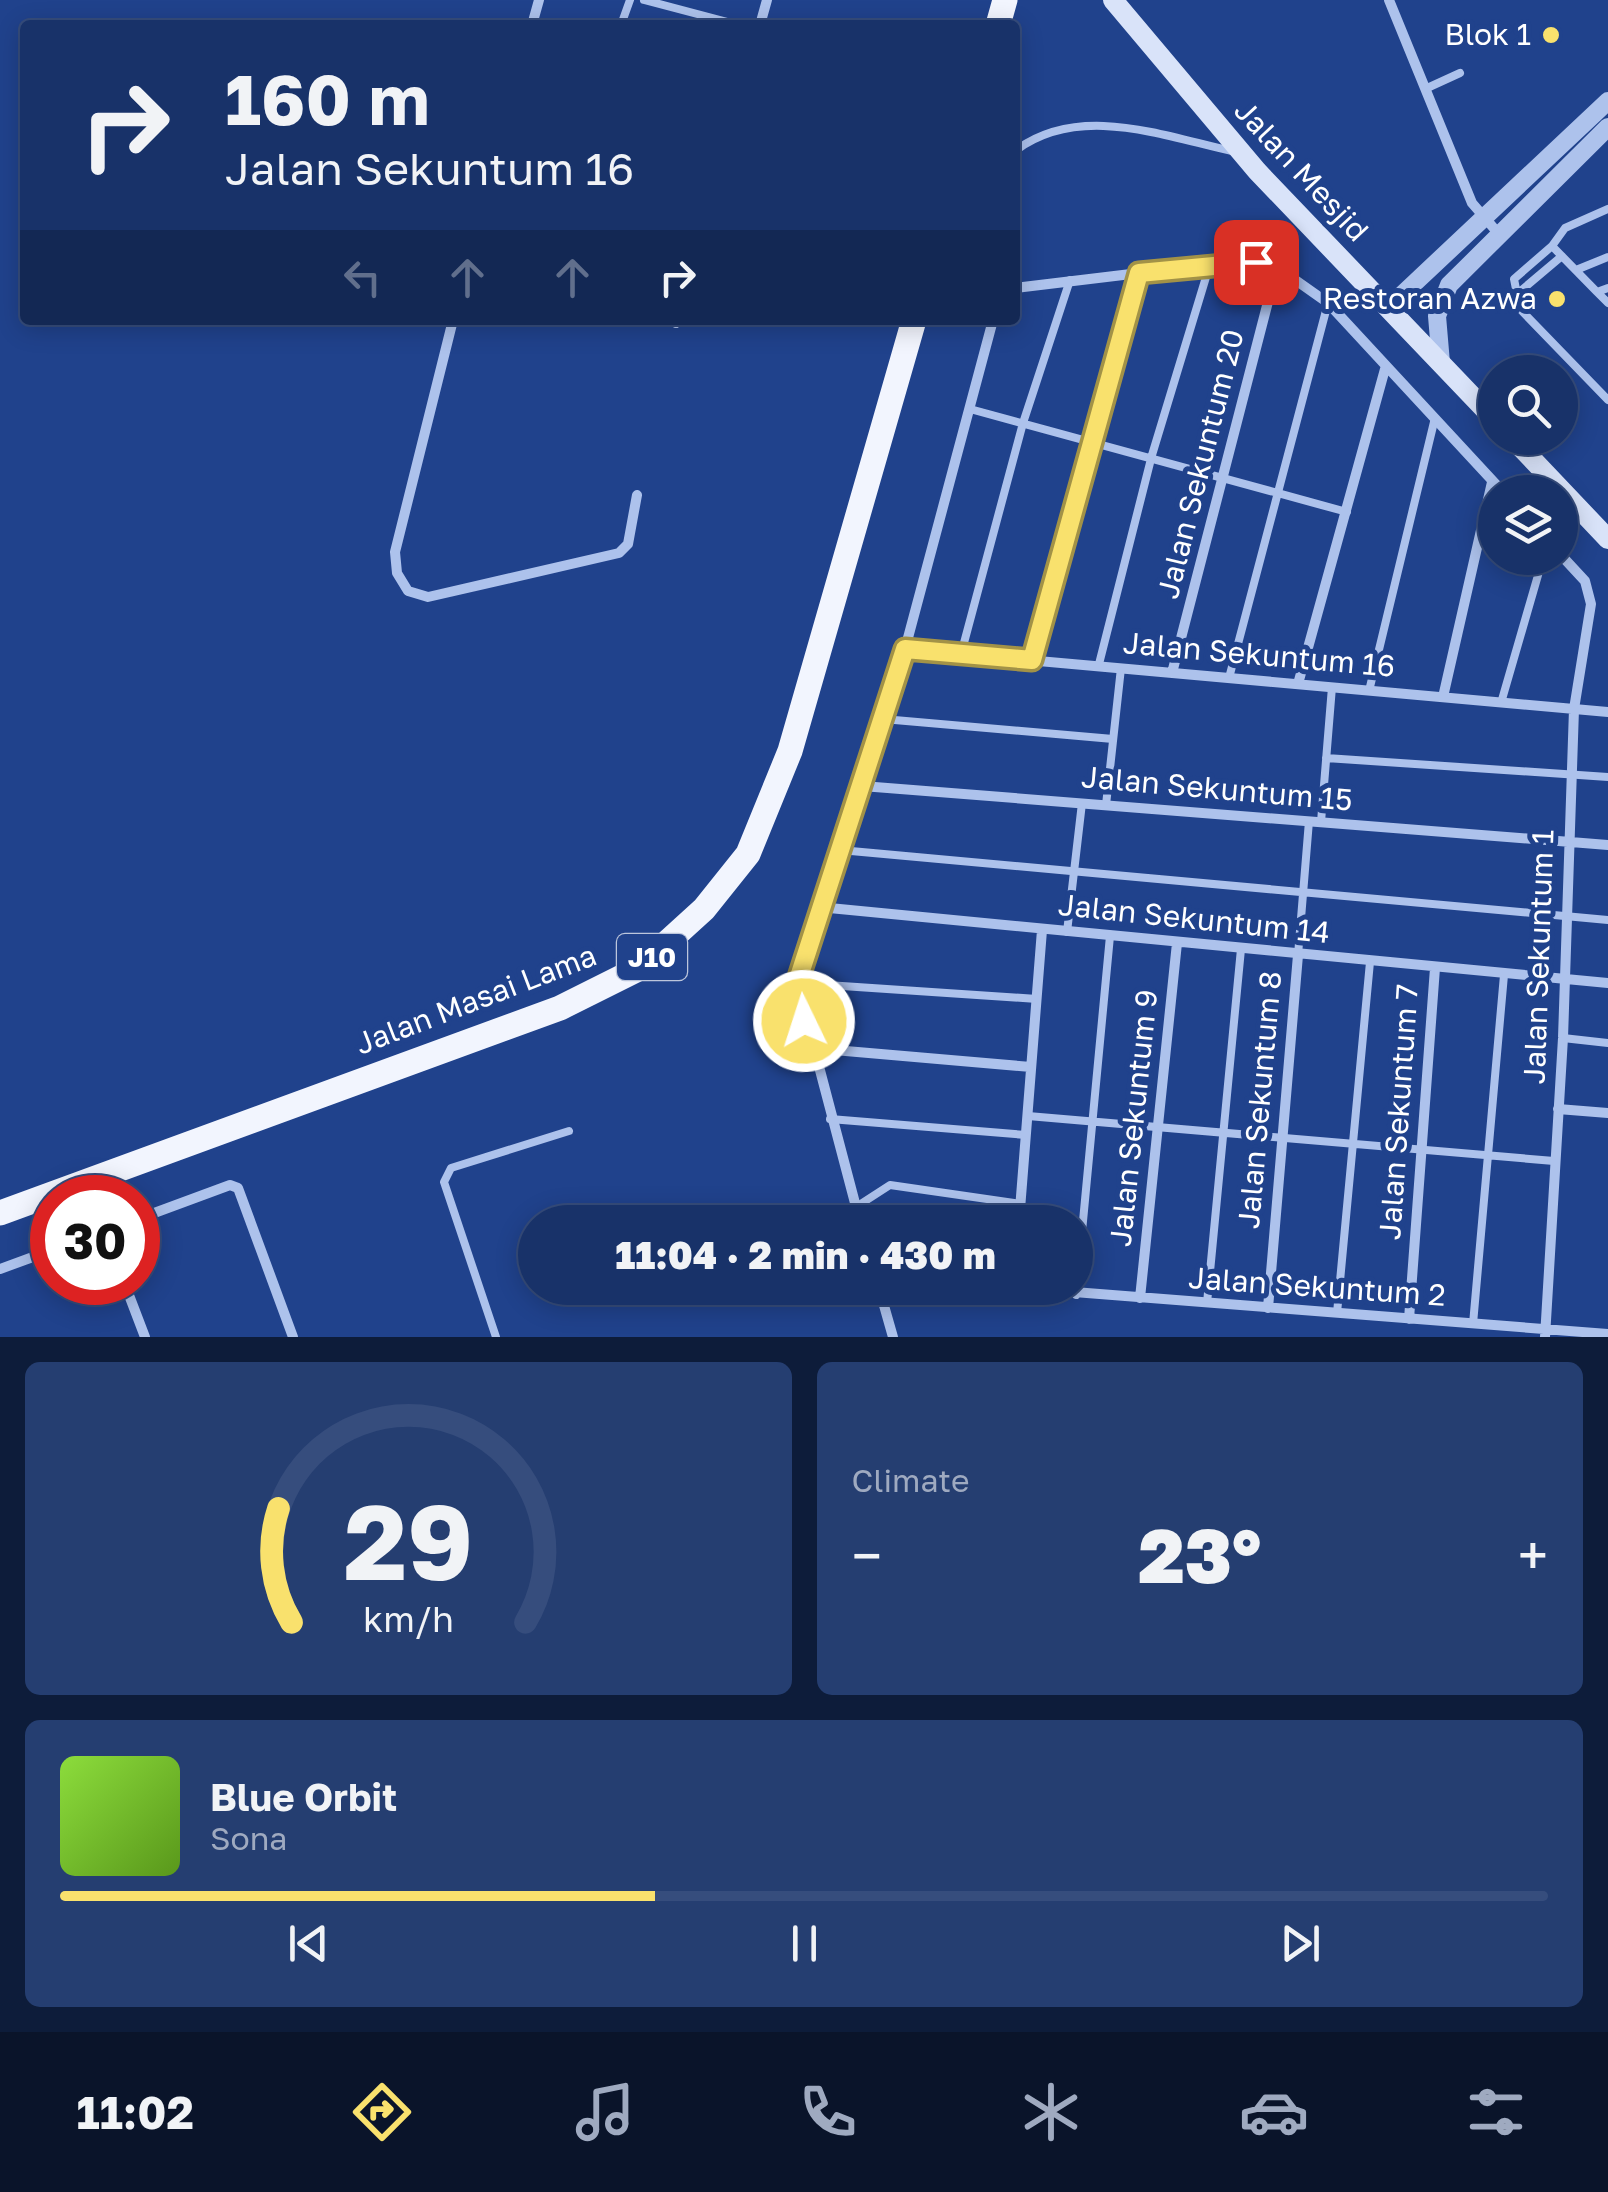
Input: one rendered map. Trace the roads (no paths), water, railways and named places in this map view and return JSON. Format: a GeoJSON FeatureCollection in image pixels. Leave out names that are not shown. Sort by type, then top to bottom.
{"type":"FeatureCollection","features":[{"type":"Feature","properties":{"kind":"main road","name":"Jalan Mesjid"},"geometry":{"type":"LineString","coordinates":[[1113,0],[1240,153],[1478,402]]}},
{"type":"Feature","properties":{"kind":"main road","name":"Jalan Masai Lama"},"geometry":{"type":"LineString","coordinates":[[0,1212],[560,1008],[638,970],[704,909],[748,854],[790,750],[913,325]]}},
{"type":"Feature","properties":{"kind":"main road"},"geometry":{"type":"LineString","coordinates":[[1528,455],[1608,539]]}},
{"type":"Feature","properties":{"kind":"street"},"geometry":{"type":"LineString","coordinates":[[1389,0],[1474,209],[1498,233]]}},
{"type":"Feature","properties":{"kind":"street"},"geometry":{"type":"LineString","coordinates":[[1389,307],[1608,101]]}},
{"type":"Feature","properties":{"kind":"street"},"geometry":{"type":"LineString","coordinates":[[1441,364],[1437,316],[1449,285],[1608,126]]}},
{"type":"Feature","properties":{"kind":"street"},"geometry":{"type":"LineString","coordinates":[[1020,287],[1239,261],[1276,266],[1328,303],[1384,369],[1485,475]]}},
{"type":"Feature","properties":{"kind":"street","name":"Jalan Sekuntum 20"},"geometry":{"type":"LineString","coordinates":[[1172,673],[1226,477],[1276,266]]}},
{"type":"Feature","properties":{"kind":"street"},"geometry":{"type":"LineString","coordinates":[[1032,660],[1096,443],[1139,273]]}},
{"type":"Feature","properties":{"kind":"street"},"geometry":{"type":"LineString","coordinates":[[452,325],[395,552],[397,572],[408,591],[428,596],[620,553],[628,544],[637,495]]}},
{"type":"Feature","properties":{"kind":"street"},"geometry":{"type":"LineString","coordinates":[[855,1205],[797,983],[905,649],[992,325]]}},
{"type":"Feature","properties":{"kind":"street"},"geometry":{"type":"LineString","coordinates":[[1298,684],[1384,369]]}},
{"type":"Feature","properties":{"kind":"street"},"geometry":{"type":"LineString","coordinates":[[1443,697],[1478,543]]}},
{"type":"Feature","properties":{"kind":"street","name":"Jalan Sekuntum 1"},"geometry":{"type":"LineString","coordinates":[[1545,1333],[1562,1038],[1574,709],[1591,604],[1585,582],[1578,574]]}},
{"type":"Feature","properties":{"kind":"street","name":"Jalan Sekuntum 16"},"geometry":{"type":"LineString","coordinates":[[905,649],[1608,712]]}},
{"type":"Feature","properties":{"kind":"street","name":"Jalan Sekuntum 15"},"geometry":{"type":"LineString","coordinates":[[862,786],[1608,845]]}},
{"type":"Feature","properties":{"kind":"street","name":"Jalan Sekuntum 14"},"geometry":{"type":"LineString","coordinates":[[819,907],[1608,984]]}},
{"type":"Feature","properties":{"kind":"street"},"geometry":{"type":"LineString","coordinates":[[1021,1204],[1042,930]]}},
{"type":"Feature","properties":{"kind":"street","name":"Jalan Sekuntum 9"},"geometry":{"type":"LineString","coordinates":[[1140,1298],[1178,943]]}},
{"type":"Feature","properties":{"kind":"street","name":"Jalan Sekuntum 8"},"geometry":{"type":"LineString","coordinates":[[1268,1308],[1298,955]]}},
{"type":"Feature","properties":{"kind":"street","name":"Jalan Sekuntum 7"},"geometry":{"type":"LineString","coordinates":[[1409,1319],[1434,968]]}},
{"type":"Feature","properties":{"kind":"street"},"geometry":{"type":"LineString","coordinates":[[811,1048],[1032,1068]]}},
{"type":"Feature","properties":{"kind":"street"},"geometry":{"type":"LineString","coordinates":[[1558,1110],[1608,1113]]}},
{"type":"Feature","properties":{"kind":"street"},"geometry":{"type":"LineString","coordinates":[[160,1211],[230,1185],[238,1188],[293,1337]]}},
{"type":"Feature","properties":{"kind":"street"},"geometry":{"type":"LineString","coordinates":[[0,1269],[30,1258]]}},
{"type":"Feature","properties":{"kind":"street","name":"Jalan Sekuntum 2"},"geometry":{"type":"LineString","coordinates":[[1093,1295],[1545,1333],[1608,1334]]}},
{"type":"Feature","properties":{"kind":"street"},"geometry":{"type":"LineString","coordinates":[[133,1305],[145,1337]]}},
{"type":"Feature","properties":{"kind":"street"},"geometry":{"type":"LineString","coordinates":[[883,1305],[892,1337]]}},
{"type":"Feature","properties":{"kind":"lane"},"geometry":{"type":"LineString","coordinates":[[644,0],[720,20]]}},
{"type":"Feature","properties":{"kind":"lane"},"geometry":{"type":"LineString","coordinates":[[1425,89],[1460,73]]}},
{"type":"Feature","properties":{"kind":"lane"},"geometry":{"type":"LineString","coordinates":[[1020,147],[1055,129],[1091,125],[1126,127],[1240,153]]}},
{"type":"Feature","properties":{"kind":"lane"},"geometry":{"type":"LineString","coordinates":[[1608,208],[1562,229],[1552,246],[1514,280],[1520,308],[1608,400]]}},
{"type":"Feature","properties":{"kind":"lane"},"geometry":{"type":"LineString","coordinates":[[1552,246],[1608,303]]}},
{"type":"Feature","properties":{"kind":"lane"},"geometry":{"type":"LineString","coordinates":[[1518,294],[1562,256]]}},
{"type":"Feature","properties":{"kind":"lane"},"geometry":{"type":"LineString","coordinates":[[1576,270],[1608,257]]}},
{"type":"Feature","properties":{"kind":"lane"},"geometry":{"type":"LineString","coordinates":[[1100,664],[1152,455],[1210,264]]}},
{"type":"Feature","properties":{"kind":"lane"},"geometry":{"type":"LineString","coordinates":[[960,654],[1023,423],[1070,280]]}},
{"type":"Feature","properties":{"kind":"lane"},"geometry":{"type":"LineString","coordinates":[[1598,292],[1608,288]]}},
{"type":"Feature","properties":{"kind":"lane"},"geometry":{"type":"LineString","coordinates":[[1230,678],[1328,303]]}},
{"type":"Feature","properties":{"kind":"lane"},"geometry":{"type":"LineString","coordinates":[[970,410],[1152,455],[1348,512]]}},
{"type":"Feature","properties":{"kind":"lane"},"geometry":{"type":"LineString","coordinates":[[1370,691],[1434,422]]}},
{"type":"Feature","properties":{"kind":"lane"},"geometry":{"type":"LineString","coordinates":[[1500,702],[1538,575]]}},
{"type":"Feature","properties":{"kind":"lane"},"geometry":{"type":"LineString","coordinates":[[1106,805],[1121,668]]}},
{"type":"Feature","properties":{"kind":"lane"},"geometry":{"type":"LineString","coordinates":[[1298,955],[1301,892],[1326,758],[1332,687]]}},
{"type":"Feature","properties":{"kind":"lane"},"geometry":{"type":"LineString","coordinates":[[883,719],[1113,739]]}},
{"type":"Feature","properties":{"kind":"lane"},"geometry":{"type":"LineString","coordinates":[[1326,758],[1608,776]]}},
{"type":"Feature","properties":{"kind":"lane"},"geometry":{"type":"LineString","coordinates":[[1067,932],[1082,803]]}},
{"type":"Feature","properties":{"kind":"lane"},"geometry":{"type":"LineString","coordinates":[[840,850],[1608,920]]}},
{"type":"Feature","properties":{"kind":"lane"},"geometry":{"type":"LineString","coordinates":[[1084,1205],[1110,936]]}},
{"type":"Feature","properties":{"kind":"lane"},"geometry":{"type":"LineString","coordinates":[[1207,1303],[1241,949]]}},
{"type":"Feature","properties":{"kind":"lane"},"geometry":{"type":"LineString","coordinates":[[1337,1314],[1370,962]]}},
{"type":"Feature","properties":{"kind":"lane"},"geometry":{"type":"LineString","coordinates":[[1473,1324],[1504,975]]}},
{"type":"Feature","properties":{"kind":"lane"},"geometry":{"type":"LineString","coordinates":[[797,983],[1037,999]]}},
{"type":"Feature","properties":{"kind":"lane"},"geometry":{"type":"LineString","coordinates":[[1562,1038],[1608,1043]]}},
{"type":"Feature","properties":{"kind":"lane"},"geometry":{"type":"LineString","coordinates":[[1028,1116],[1554,1161]]}},
{"type":"Feature","properties":{"kind":"lane"},"geometry":{"type":"LineString","coordinates":[[830,1120],[1026,1135]]}},
{"type":"Feature","properties":{"kind":"lane"},"geometry":{"type":"LineString","coordinates":[[496,1337],[444,1182],[451,1168],[569,1131]]}},
{"type":"Feature","properties":{"kind":"lane"},"geometry":{"type":"LineString","coordinates":[[859,1205],[890,1185],[1021,1204]]}},
{"type":"Feature","properties":{"kind":"place","name":"Blok 1"},"geometry":{"type":"Point","coordinates":[1551,35]}},
{"type":"Feature","properties":{"kind":"place","name":"Restoran Azwa"},"geometry":{"type":"Point","coordinates":[1557,299]}}]}
